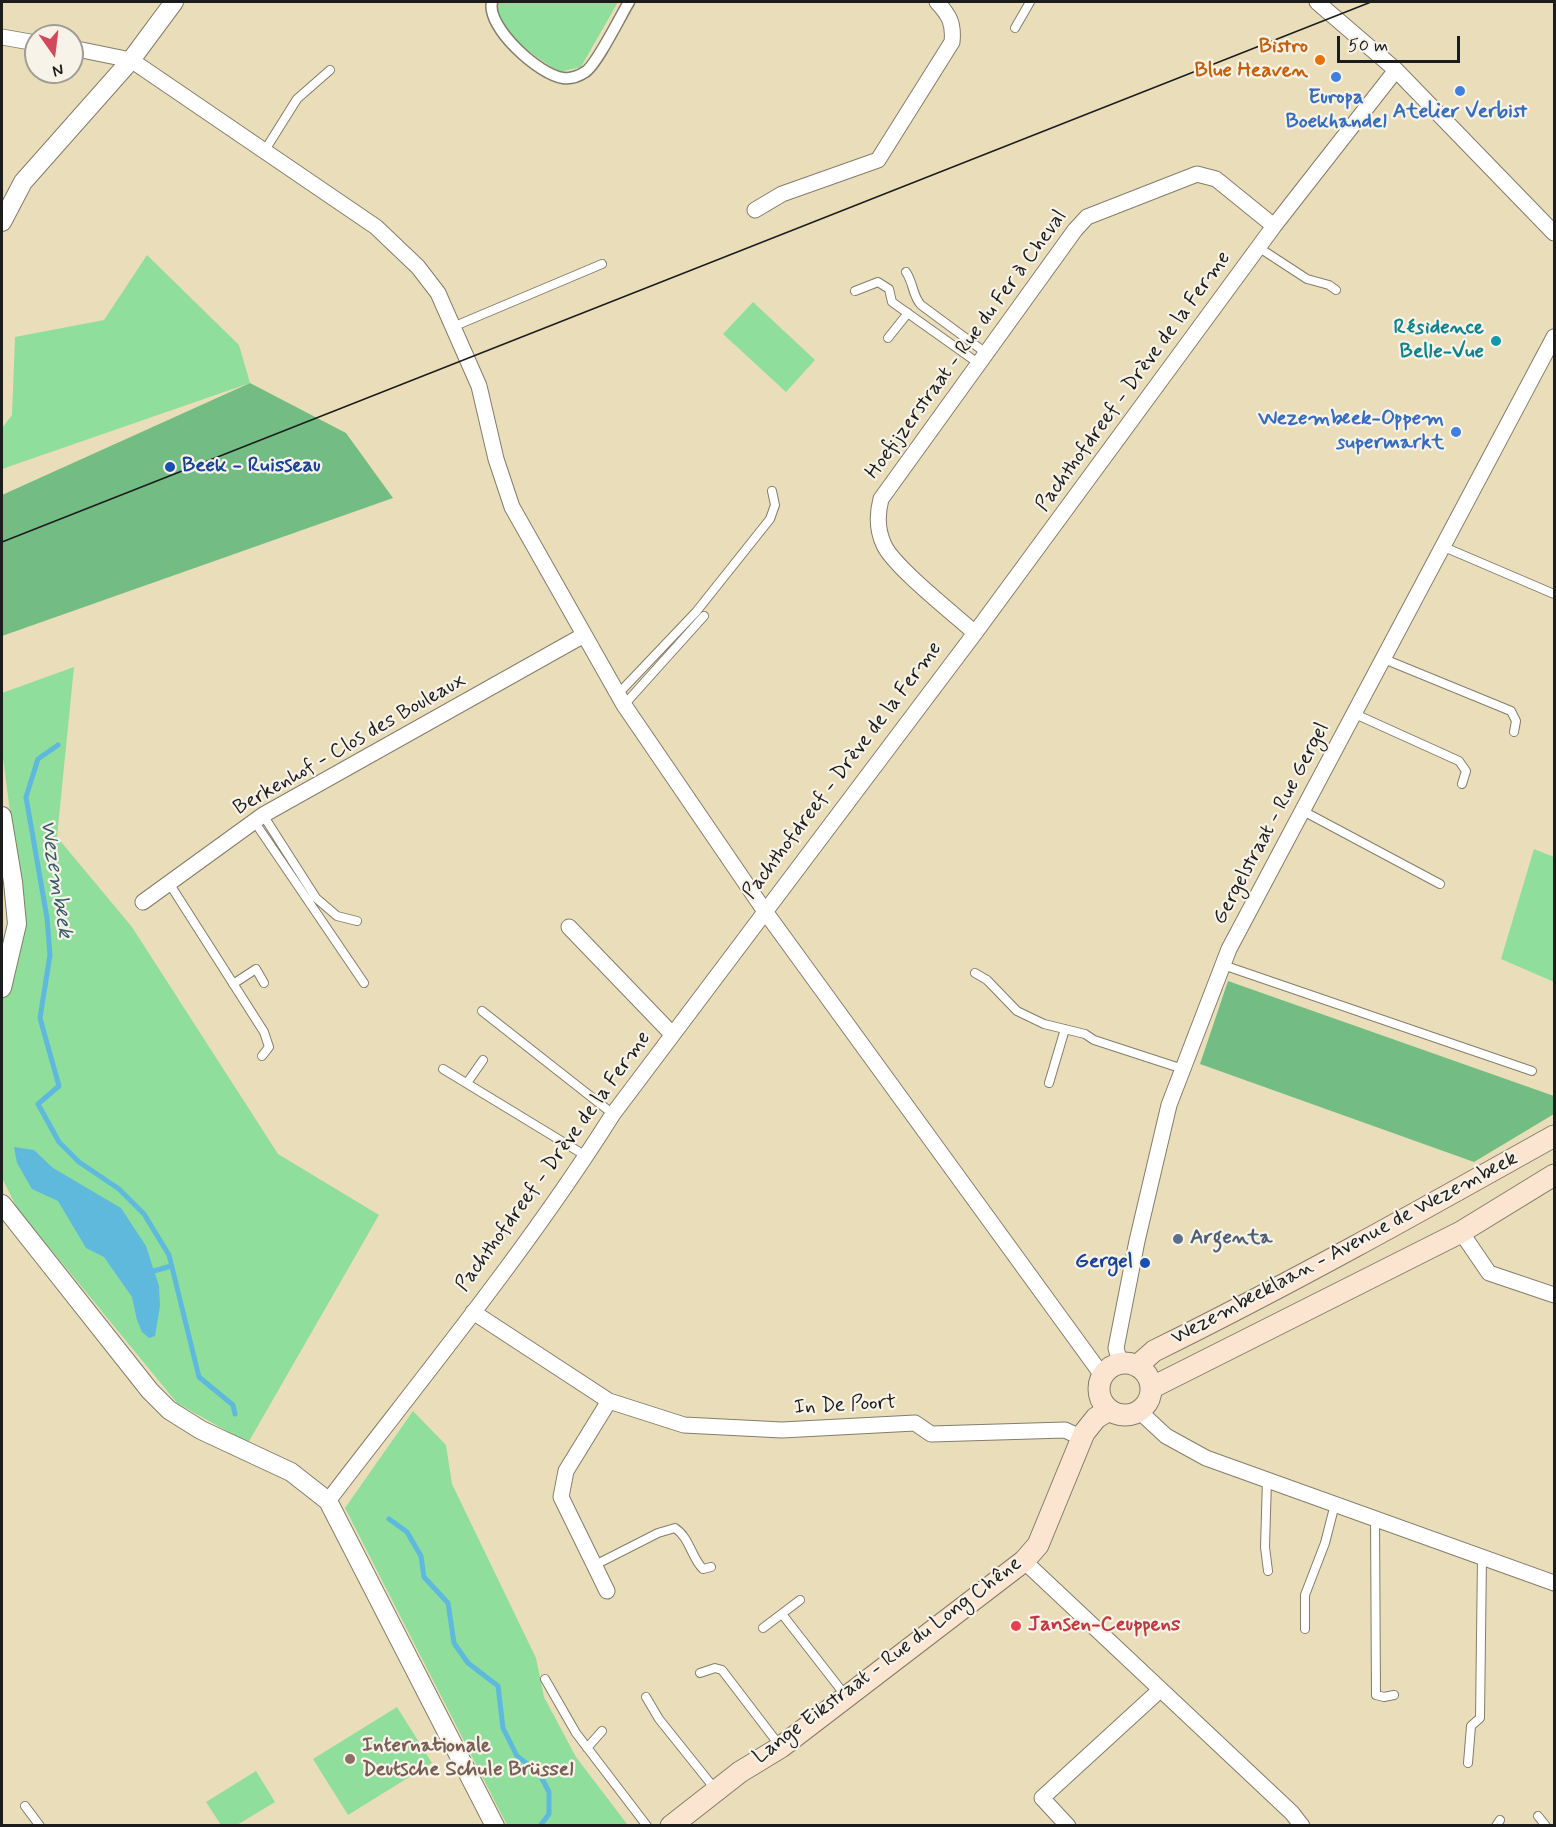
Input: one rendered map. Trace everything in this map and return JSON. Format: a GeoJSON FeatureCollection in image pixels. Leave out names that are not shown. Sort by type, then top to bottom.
{"type":"FeatureCollection","features":[{"type":"Feature","properties":{"kind":"main road","name":"Wezembeeklaan - Avenue de Wezembeek"},"geometry":{"type":"LineString","coordinates":[[1102,1375],[1109,1367],[1129,1364],[1278,1290],[1359,1242],[1554,1136]]}},
{"type":"Feature","properties":{"kind":"main road","name":"Wezembeeklaan - Avenue de Wezembeek"},"geometry":{"type":"LineString","coordinates":[[1151,1388],[1461,1232],[1554,1175]]}},
{"type":"Feature","properties":{"kind":"main road"},"geometry":{"type":"LineString","coordinates":[[1102,1375],[1098,1392],[1109,1410],[1121,1415],[1139,1411],[1146,1405],[1151,1388],[1149,1379],[1129,1364]]}},
{"type":"Feature","properties":{"kind":"main road","name":"Lange Eikstraat - Rue du Long Chêne"},"geometry":{"type":"LineString","coordinates":[[671,1826],[740,1772],[781,1747],[1024,1561],[1038,1545],[1082,1438],[1096,1418],[1109,1410]]}},
{"type":"Feature","properties":{"kind":"street"},"geometry":{"type":"LineString","coordinates":[[3,215],[23,182],[131,60],[174,2]]}},
{"type":"Feature","properties":{"kind":"street"},"geometry":{"type":"LineString","coordinates":[[492,2],[492,20],[497,28],[537,65],[554,76],[563,78],[573,78],[589,70],[629,2]]}},
{"type":"Feature","properties":{"kind":"street"},"geometry":{"type":"LineString","coordinates":[[755,210],[782,194],[878,160],[952,42],[953,30],[950,16],[937,2]]}},
{"type":"Feature","properties":{"kind":"street"},"geometry":{"type":"LineString","coordinates":[[1317,2],[1396,70],[1554,233]]}},
{"type":"Feature","properties":{"kind":"street"},"geometry":{"type":"LineString","coordinates":[[2,37],[24,41]]}},
{"type":"Feature","properties":{"kind":"street"},"geometry":{"type":"LineString","coordinates":[[84,50],[131,60],[265,150],[376,227],[410,259],[438,293],[479,386],[496,459],[512,507],[621,699],[764,910],[1102,1375]]}},
{"type":"Feature","properties":{"kind":"street","name":"Pachthofdreef - Drève de la Ferme"},"geometry":{"type":"LineString","coordinates":[[328,1501],[473,1312],[586,1156],[613,1114],[764,910],[975,633],[1258,247],[1396,70]]}},
{"type":"Feature","properties":{"kind":"street","name":"Hoefijzerstraat - Rue du Fer à Cheval"},"geometry":{"type":"LineString","coordinates":[[975,633],[888,553],[879,532],[878,519],[881,499],[888,487],[982,358],[1087,217],[1197,174],[1216,179],[1274,226]]}},
{"type":"Feature","properties":{"kind":"street","name":"Gergelstraat - Rue Gergel"},"geometry":{"type":"LineString","coordinates":[[1129,1364],[1116,1348],[1137,1241],[1169,1105],[1223,965],[1554,337]]}},
{"type":"Feature","properties":{"kind":"street","name":"Berkenhof - Clos des Bouleaux"},"geometry":{"type":"LineString","coordinates":[[143,902],[258,818],[584,635]]}},
{"type":"Feature","properties":{"kind":"street"},"geometry":{"type":"LineString","coordinates":[[2,816],[13,882],[16,924],[2,988]]}},
{"type":"Feature","properties":{"kind":"street"},"geometry":{"type":"LineString","coordinates":[[569,927],[672,1034]]}},
{"type":"Feature","properties":{"kind":"street"},"geometry":{"type":"LineString","coordinates":[[2,1204],[150,1391],[169,1410],[219,1439],[291,1472],[328,1501],[495,1826]]}},
{"type":"Feature","properties":{"kind":"street"},"geometry":{"type":"LineString","coordinates":[[1461,1232],[1489,1274],[1554,1295]]}},
{"type":"Feature","properties":{"kind":"street","name":"In De Poort"},"geometry":{"type":"LineString","coordinates":[[473,1312],[609,1401],[684,1425],[782,1430],[915,1423],[931,1434],[1065,1430],[1082,1438]]}},
{"type":"Feature","properties":{"kind":"street"},"geometry":{"type":"LineString","coordinates":[[607,1592],[561,1497],[566,1471],[609,1401]]}},
{"type":"Feature","properties":{"kind":"street"},"geometry":{"type":"LineString","coordinates":[[1139,1411],[1182,1446],[1206,1458],[1554,1583]]}},
{"type":"Feature","properties":{"kind":"street"},"geometry":{"type":"LineString","coordinates":[[1024,1561],[1292,1813],[1302,1826]]}},
{"type":"Feature","properties":{"kind":"street"},"geometry":{"type":"LineString","coordinates":[[1068,1826],[1042,1798],[1160,1690]]}},
{"type":"Feature","properties":{"kind":"lane"},"geometry":{"type":"LineString","coordinates":[[1015,28],[1030,2]]}},
{"type":"Feature","properties":{"kind":"lane"},"geometry":{"type":"LineString","coordinates":[[265,150],[297,99],[330,70]]}},
{"type":"Feature","properties":{"kind":"lane"},"geometry":{"type":"LineString","coordinates":[[1258,247],[1307,279],[1329,285],[1336,290]]}},
{"type":"Feature","properties":{"kind":"lane"},"geometry":{"type":"LineString","coordinates":[[454,326],[602,264]]}},
{"type":"Feature","properties":{"kind":"lane"},"geometry":{"type":"LineString","coordinates":[[906,272],[912,281],[914,298],[982,358]]}},
{"type":"Feature","properties":{"kind":"lane"},"geometry":{"type":"LineString","coordinates":[[855,291],[878,282],[889,289],[892,302],[982,358]]}},
{"type":"Feature","properties":{"kind":"lane"},"geometry":{"type":"LineString","coordinates":[[888,338],[908,313]]}},
{"type":"Feature","properties":{"kind":"lane"},"geometry":{"type":"LineString","coordinates":[[621,699],[696,612],[771,519],[775,505],[772,491]]}},
{"type":"Feature","properties":{"kind":"lane"},"geometry":{"type":"LineString","coordinates":[[1444,547],[1554,594]]}},
{"type":"Feature","properties":{"kind":"lane"},"geometry":{"type":"LineString","coordinates":[[621,699],[704,616]]}},
{"type":"Feature","properties":{"kind":"lane"},"geometry":{"type":"LineString","coordinates":[[1384,659],[1511,711],[1516,721],[1514,732]]}},
{"type":"Feature","properties":{"kind":"lane"},"geometry":{"type":"LineString","coordinates":[[1355,714],[1459,761],[1466,771],[1462,784]]}},
{"type":"Feature","properties":{"kind":"lane"},"geometry":{"type":"LineString","coordinates":[[1303,811],[1440,884]]}},
{"type":"Feature","properties":{"kind":"lane"},"geometry":{"type":"LineString","coordinates":[[258,818],[316,898],[337,916],[357,921]]}},
{"type":"Feature","properties":{"kind":"lane"},"geometry":{"type":"LineString","coordinates":[[258,818],[364,984]]}},
{"type":"Feature","properties":{"kind":"lane"},"geometry":{"type":"LineString","coordinates":[[170,884],[264,1032],[269,1047],[262,1056]]}},
{"type":"Feature","properties":{"kind":"lane"},"geometry":{"type":"LineString","coordinates":[[1223,965],[1532,1071]]}},
{"type":"Feature","properties":{"kind":"lane"},"geometry":{"type":"LineString","coordinates":[[233,984],[256,969],[264,983]]}},
{"type":"Feature","properties":{"kind":"lane"},"geometry":{"type":"LineString","coordinates":[[975,973],[987,980],[1017,1011],[1044,1024],[1085,1034],[1094,1040],[1183,1069]]}},
{"type":"Feature","properties":{"kind":"lane"},"geometry":{"type":"LineString","coordinates":[[482,1011],[613,1114]]}},
{"type":"Feature","properties":{"kind":"lane"},"geometry":{"type":"LineString","coordinates":[[1049,1083],[1065,1029]]}},
{"type":"Feature","properties":{"kind":"lane"},"geometry":{"type":"LineString","coordinates":[[467,1083],[483,1060]]}},
{"type":"Feature","properties":{"kind":"lane"},"geometry":{"type":"LineString","coordinates":[[443,1069],[586,1156]]}},
{"type":"Feature","properties":{"kind":"lane"},"geometry":{"type":"LineString","coordinates":[[1267,1480],[1265,1547],[1268,1571]]}},
{"type":"Feature","properties":{"kind":"lane"},"geometry":{"type":"LineString","coordinates":[[1305,1629],[1305,1595],[1325,1543],[1335,1504]]}},
{"type":"Feature","properties":{"kind":"lane"},"geometry":{"type":"LineString","coordinates":[[1376,1518],[1376,1695],[1384,1697],[1394,1695]]}},
{"type":"Feature","properties":{"kind":"lane"},"geometry":{"type":"LineString","coordinates":[[595,1565],[658,1533],[675,1528],[683,1533],[697,1562],[703,1569],[711,1568]]}},
{"type":"Feature","properties":{"kind":"lane"},"geometry":{"type":"LineString","coordinates":[[1468,1763],[1471,1726],[1480,1718],[1482,1557]]}},
{"type":"Feature","properties":{"kind":"lane"},"geometry":{"type":"LineString","coordinates":[[763,1628],[800,1600]]}},
{"type":"Feature","properties":{"kind":"lane"},"geometry":{"type":"LineString","coordinates":[[782,1614],[846,1697]]}},
{"type":"Feature","properties":{"kind":"lane"},"geometry":{"type":"LineString","coordinates":[[700,1673],[715,1668],[722,1670],[781,1747]]}},
{"type":"Feature","properties":{"kind":"lane"},"geometry":{"type":"LineString","coordinates":[[545,1679],[587,1748],[647,1826]]}},
{"type":"Feature","properties":{"kind":"lane"},"geometry":{"type":"LineString","coordinates":[[646,1697],[659,1719],[716,1790]]}},
{"type":"Feature","properties":{"kind":"lane"},"geometry":{"type":"LineString","coordinates":[[587,1748],[602,1731]]}},
{"type":"Feature","properties":{"kind":"lane"},"geometry":{"type":"LineString","coordinates":[[26,1806],[40,1826]]}},
{"type":"Feature","properties":{"kind":"lane"},"geometry":{"type":"LineString","coordinates":[[1538,1816],[1546,1826]]}},
{"type":"Feature","properties":{"kind":"green space"},"geometry":{"type":"Polygon","coordinates":[[[497,2],[618,2],[581,67],[559,72],[528,51],[509,34],[502,24],[497,2]]]}},
{"type":"Feature","properties":{"kind":"green space"},"geometry":{"type":"Polygon","coordinates":[[[147,255],[239,345],[250,383],[2,469],[2,428],[12,415],[15,337],[104,320],[147,255]]]}},
{"type":"Feature","properties":{"kind":"green space"},"geometry":{"type":"Polygon","coordinates":[[[753,302],[815,360],[786,392],[723,334],[753,302]]]}},
{"type":"Feature","properties":{"kind":"green space"},"geometry":{"type":"Polygon","coordinates":[[[250,383],[346,433],[393,498],[2,636],[2,495],[250,383]]]}},
{"type":"Feature","properties":{"kind":"green space"},"geometry":{"type":"Polygon","coordinates":[[[74,667],[57,837],[132,927],[278,1154],[379,1215],[248,1443],[177,1403],[17,1208],[2,1178],[2,1002],[24,920],[2,750],[2,693],[74,667]]]}},
{"type":"Feature","properties":{"kind":"green space"},"geometry":{"type":"Polygon","coordinates":[[[1534,849],[1554,857],[1554,982],[1501,959],[1534,849]]]}},
{"type":"Feature","properties":{"kind":"green space"},"geometry":{"type":"Polygon","coordinates":[[[1228,981],[1554,1096],[1554,1114],[1474,1162],[1200,1064],[1228,981]]]}},
{"type":"Feature","properties":{"kind":"green space"},"geometry":{"type":"Polygon","coordinates":[[[413,1411],[446,1445],[452,1484],[536,1658],[544,1697],[576,1757],[627,1824],[507,1825],[345,1508],[413,1411]]]}},
{"type":"Feature","properties":{"kind":"green space"},"geometry":{"type":"Polygon","coordinates":[[[397,1707],[432,1763],[348,1815],[313,1759],[397,1707]]]}},
{"type":"Feature","properties":{"kind":"green space"},"geometry":{"type":"Polygon","coordinates":[[[256,1771],[275,1802],[237,1825],[221,1825],[206,1802],[256,1771]]]}},
{"type":"Feature","properties":{"kind":"water"},"geometry":{"type":"Polygon","coordinates":[[[14,1147],[34,1150],[53,1168],[121,1208],[146,1246],[159,1286],[160,1306],[155,1336],[149,1338],[142,1332],[132,1297],[104,1257],[86,1248],[58,1201],[32,1189],[17,1163],[14,1147]]]}},
{"type":"Feature","properties":{"kind":"waterway","name":"Wezembeek"},"geometry":{"type":"LineString","coordinates":[[58,745],[38,759],[26,797],[47,918],[50,955],[40,1018],[59,1086],[38,1104],[59,1142],[79,1162],[119,1189],[144,1214],[169,1255],[199,1377],[233,1405],[235,1414]]}},
{"type":"Feature","properties":{"kind":"waterway"},"geometry":{"type":"LineString","coordinates":[[154,1271],[171,1266]]}},
{"type":"Feature","properties":{"kind":"waterway","name":"Wezembeek"},"geometry":{"type":"LineString","coordinates":[[389,1519],[407,1532],[421,1556],[424,1577],[448,1603],[454,1643],[468,1663],[498,1686],[503,1728],[517,1756],[539,1773],[549,1792],[549,1814],[540,1826]]}},
{"type":"Feature","properties":{"kind":"tram line"},"geometry":{"type":"LineString","coordinates":[[2,542],[1371,2]]}},
{"type":"Feature","properties":{"kind":"place","name":"Bistro Blue Heaven"},"geometry":{"type":"Point","coordinates":[1320,60]}},
{"type":"Feature","properties":{"kind":"place","name":"Europa Boekhandel"},"geometry":{"type":"Point","coordinates":[1336,77]}},
{"type":"Feature","properties":{"kind":"place","name":"Atelier Verbist"},"geometry":{"type":"Point","coordinates":[1460,91]}},
{"type":"Feature","properties":{"kind":"place","name":"Résidence Belle-Vue"},"geometry":{"type":"Point","coordinates":[1496,341]}},
{"type":"Feature","properties":{"kind":"place","name":"Wezembeek-Oppem supermarkt"},"geometry":{"type":"Point","coordinates":[1456,432]}},
{"type":"Feature","properties":{"kind":"place","name":"Beek - Ruisseau"},"geometry":{"type":"Point","coordinates":[170,467]}},
{"type":"Feature","properties":{"kind":"place","name":"Argenta"},"geometry":{"type":"Point","coordinates":[1178,1239]}},
{"type":"Feature","properties":{"kind":"place","name":"Gergel"},"geometry":{"type":"Point","coordinates":[1145,1263]}},
{"type":"Feature","properties":{"kind":"place","name":"Jansen-Ceuppens"},"geometry":{"type":"Point","coordinates":[1016,1626]}},
{"type":"Feature","properties":{"kind":"place","name":"Internationale Deutsche Schule Brüssel"},"geometry":{"type":"Point","coordinates":[350,1759]}}]}
